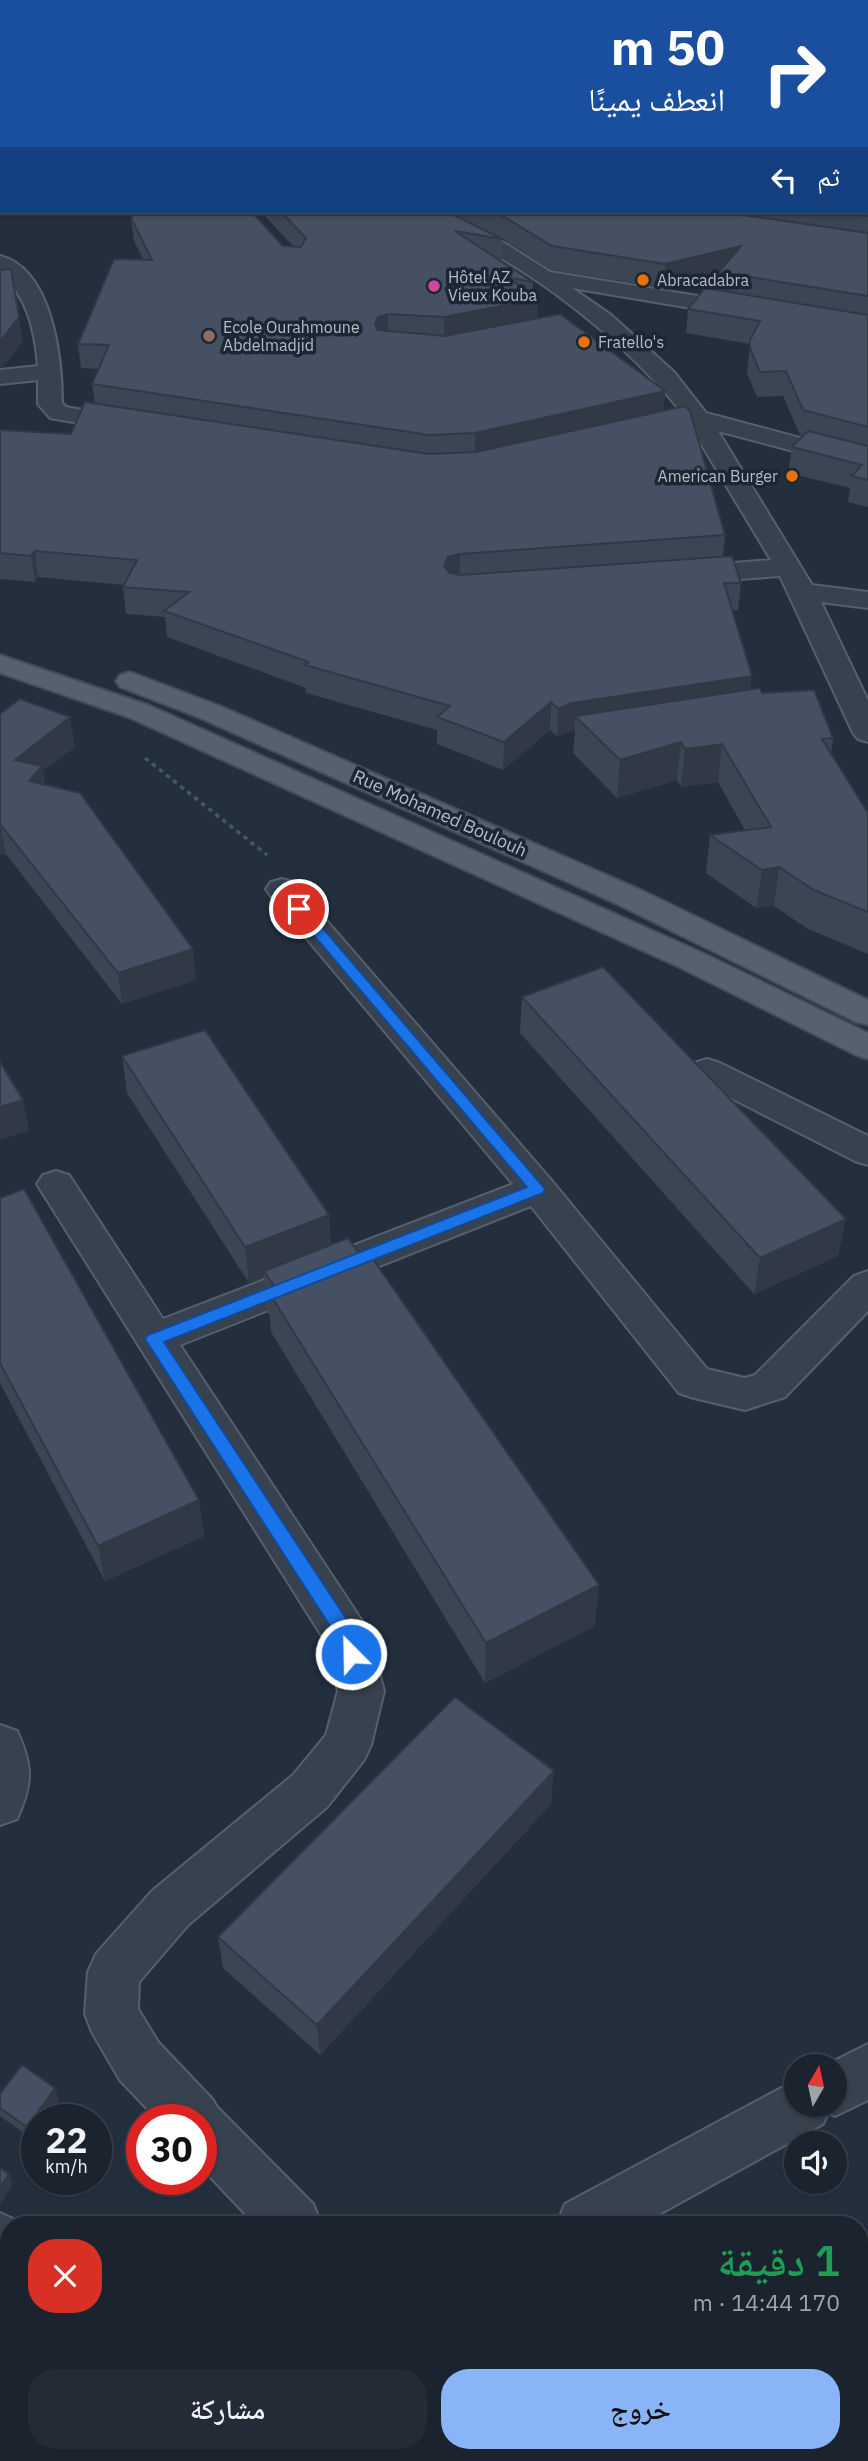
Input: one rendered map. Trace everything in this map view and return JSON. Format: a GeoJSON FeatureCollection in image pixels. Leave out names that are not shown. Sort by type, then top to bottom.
{"type":"FeatureCollection","features":[{"type":"Feature","properties":{"kind":"main road","name":"Rue Mohamed Boulouh"},"geometry":{"type":"LineString","coordinates":[[0,640],[52,654],[141,685],[222,718],[629,897],[868,1014]]}},
{"type":"Feature","properties":{"kind":"main road"},"geometry":{"type":"LineString","coordinates":[[0,664],[138,711],[693,961],[868,1047]]}},
{"type":"Feature","properties":{"kind":"street"},"geometry":{"type":"LineString","coordinates":[[428,214],[499,248],[543,277],[603,320],[666,377],[698,418],[803,592],[848,700],[868,733]]}},
{"type":"Feature","properties":{"kind":"street"},"geometry":{"type":"LineString","coordinates":[[0,262],[10,282],[38,309],[51,372],[50,404],[58,413],[150,428]]}},
{"type":"Feature","properties":{"kind":"street"},"geometry":{"type":"LineString","coordinates":[[543,277],[771,314]]}},
{"type":"Feature","properties":{"kind":"street"},"geometry":{"type":"LineString","coordinates":[[576,325],[603,320]]}},
{"type":"Feature","properties":{"kind":"street"},"geometry":{"type":"LineString","coordinates":[[0,377],[51,372]]}},
{"type":"Feature","properties":{"kind":"street"},"geometry":{"type":"LineString","coordinates":[[619,436],[698,418],[868,464]]}},
{"type":"Feature","properties":{"kind":"street"},"geometry":{"type":"LineString","coordinates":[[664,576],[787,567]]}},
{"type":"Feature","properties":{"kind":"street"},"geometry":{"type":"LineString","coordinates":[[803,592],[868,600]]}},
{"type":"Feature","properties":{"kind":"street"},"geometry":{"type":"LineString","coordinates":[[282,889],[538,1189],[694,1382],[746,1394],[769,1386],[868,1286]]}},
{"type":"Feature","properties":{"kind":"street"},"geometry":{"type":"LineString","coordinates":[[707,1071],[868,1152]]}},
{"type":"Feature","properties":{"kind":"street"},"geometry":{"type":"LineString","coordinates":[[56,1184],[346,1635],[361,1691],[347,1745],[310,1791],[170,1908],[114,1972],[111,2014],[139,2061],[180,2104]]}},
{"type":"Feature","properties":{"kind":"street"},"geometry":{"type":"LineString","coordinates":[[154,1339],[538,1189]]}},
{"type":"Feature","properties":{"kind":"street"},"geometry":{"type":"LineString","coordinates":[[0,1746],[7,1770],[0,1803]]}},
{"type":"Feature","properties":{"kind":"street"},"geometry":{"type":"LineString","coordinates":[[847,2082],[868,2071]]}},
{"type":"Feature","properties":{"kind":"street"},"geometry":{"type":"LineString","coordinates":[[600,2216],[784,2116]]}},
{"type":"Feature","properties":{"kind":"street"},"geometry":{"type":"LineString","coordinates":[[217,2144],[285,2216]]}},
{"type":"Feature","properties":{"kind":"path"},"geometry":{"type":"LineString","coordinates":[[143,756],[269,856]]}},
{"type":"Feature","properties":{"kind":"building"},"geometry":{"type":"Polygon","coordinates":[[[133,214],[254,214],[283,246],[301,247],[306,238],[283,214],[452,214],[502,239],[455,231],[533,282],[507,277],[538,299],[444,317],[388,314],[378,317],[375,325],[378,330],[445,336],[560,314],[665,391],[475,433],[429,435],[92,384],[109,345],[78,344],[114,259],[152,260],[131,218],[133,214]]]}},
{"type":"Feature","properties":{"kind":"building"},"geometry":{"type":"Polygon","coordinates":[[[499,214],[737,214],[868,233],[868,296],[719,272],[741,246],[665,264],[552,246],[499,214]]]}},
{"type":"Feature","properties":{"kind":"building"},"geometry":{"type":"Polygon","coordinates":[[[11,269],[19,317],[0,342],[0,270],[11,269]]]}},
{"type":"Feature","properties":{"kind":"building"},"geometry":{"type":"Polygon","coordinates":[[[705,288],[868,315],[868,427],[803,410],[786,371],[760,372],[750,348],[750,340],[760,321],[688,309],[705,288]]]}},
{"type":"Feature","properties":{"kind":"building"},"geometry":{"type":"Polygon","coordinates":[[[85,402],[429,454],[476,452],[685,406],[690,411],[725,535],[460,554],[448,557],[444,566],[450,573],[460,575],[732,556],[741,583],[724,583],[752,676],[572,703],[558,709],[551,702],[504,742],[437,717],[450,706],[305,665],[309,662],[164,611],[189,592],[123,587],[137,560],[35,551],[31,556],[0,553],[0,430],[71,434],[85,402]]]}},
{"type":"Feature","properties":{"kind":"building"},"geometry":{"type":"Polygon","coordinates":[[[808,431],[868,446],[868,480],[852,476],[862,465],[792,447],[808,431]]]}},
{"type":"Feature","properties":{"kind":"building"},"geometry":{"type":"Polygon","coordinates":[[[760,688],[762,693],[814,690],[833,738],[822,739],[868,813],[868,912],[814,890],[779,867],[762,870],[710,835],[771,827],[722,744],[685,749],[681,742],[620,760],[575,716],[760,688]]]}},
{"type":"Feature","properties":{"kind":"building"},"geometry":{"type":"Polygon","coordinates":[[[20,699],[70,717],[15,760],[42,766],[29,781],[80,793],[193,949],[118,973],[0,824],[0,714],[20,699]]]}},
{"type":"Feature","properties":{"kind":"building"},"geometry":{"type":"Polygon","coordinates":[[[603,967],[846,1219],[760,1258],[522,997],[603,967]]]}},
{"type":"Feature","properties":{"kind":"building"},"geometry":{"type":"Polygon","coordinates":[[[205,1030],[329,1215],[245,1247],[122,1056],[205,1030]]]}},
{"type":"Feature","properties":{"kind":"building"},"geometry":{"type":"Polygon","coordinates":[[[0,1062],[23,1100],[0,1107],[0,1062]]]}},
{"type":"Feature","properties":{"kind":"building"},"geometry":{"type":"Polygon","coordinates":[[[24,1189],[199,1500],[98,1546],[0,1363],[0,1198],[24,1189]]]}},
{"type":"Feature","properties":{"kind":"building"},"geometry":{"type":"Polygon","coordinates":[[[348,1238],[358,1252],[366,1249],[599,1585],[486,1643],[267,1289],[274,1286],[264,1271],[348,1238]]]}},
{"type":"Feature","properties":{"kind":"building"},"geometry":{"type":"Polygon","coordinates":[[[455,1697],[554,1771],[317,2025],[218,1937],[455,1697]]]}},
{"type":"Feature","properties":{"kind":"building"},"geometry":{"type":"Polygon","coordinates":[[[22,2065],[55,2088],[44,2104],[21,2104],[21,2123],[0,2108],[0,2094],[22,2065]]]}},
{"type":"Feature","properties":{"kind":"building"},"geometry":{"type":"Polygon","coordinates":[[[0,2168],[9,2174],[0,2187],[0,2168]]]}},
{"type":"Feature","properties":{"kind":"place","name":"Abracadabra"},"geometry":{"type":"Point","coordinates":[643,280]}},
{"type":"Feature","properties":{"kind":"place","name":"Hôtel AZ Vieux Kouba"},"geometry":{"type":"Point","coordinates":[434,286]}},
{"type":"Feature","properties":{"kind":"place","name":"Ecole Ourahmoune Abdelmadjid"},"geometry":{"type":"Point","coordinates":[209,336]}},
{"type":"Feature","properties":{"kind":"place","name":"Fratello's"},"geometry":{"type":"Point","coordinates":[584,342]}},
{"type":"Feature","properties":{"kind":"place","name":"American Burger"},"geometry":{"type":"Point","coordinates":[792,476]}},
{"type":"Feature","properties":{"kind":"route"},"geometry":{"type":"LineString","coordinates":[[299,909],[538,1189],[154,1339],[346,1635],[351,1654]]}}]}
